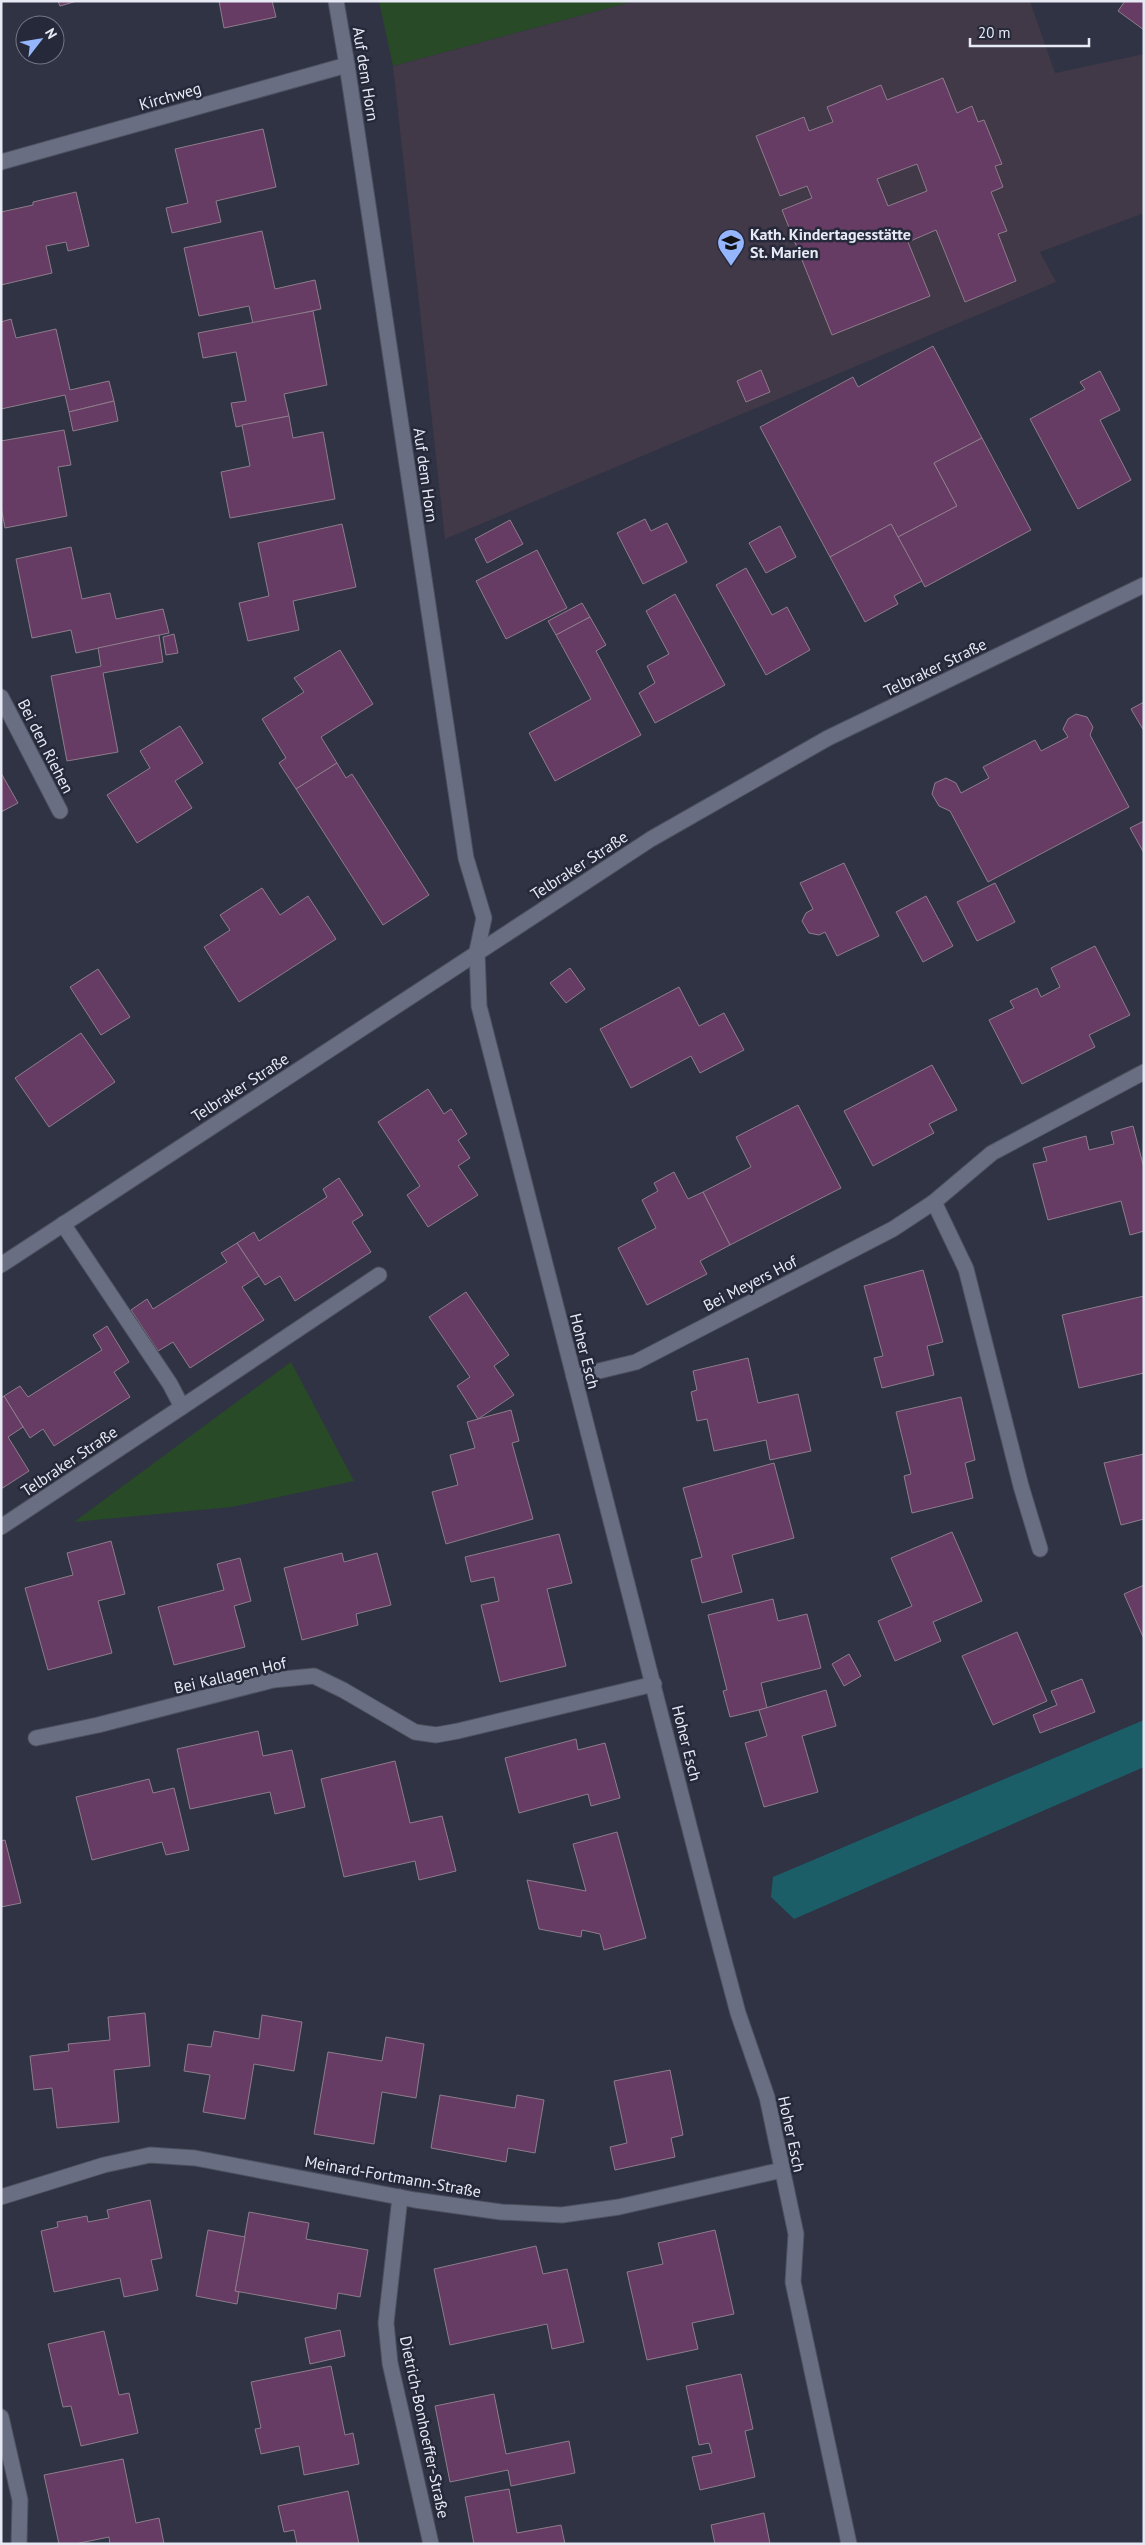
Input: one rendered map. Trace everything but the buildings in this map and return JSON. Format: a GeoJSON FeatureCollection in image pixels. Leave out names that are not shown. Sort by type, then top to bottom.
{"type":"FeatureCollection","features":[{"type":"Feature","properties":{"kind":"street","name":"Auf dem Horn"},"geometry":{"type":"LineString","coordinates":[[336,1],[466,858],[484,918],[477,951]]}},
{"type":"Feature","properties":{"kind":"street","name":"Kirchweg"},"geometry":{"type":"LineString","coordinates":[[1,162],[347,65]]}},
{"type":"Feature","properties":{"kind":"street","name":"Telbraker Straße"},"geometry":{"type":"LineString","coordinates":[[1,1265],[477,951],[651,839],[828,738],[1144,585]]}},
{"type":"Feature","properties":{"kind":"street","name":"Bei den Riehen"},"geometry":{"type":"LineString","coordinates":[[1,697],[60,811]]}},
{"type":"Feature","properties":{"kind":"street","name":"Hoher Esch"},"geometry":{"type":"LineString","coordinates":[[477,951],[479,1006],[738,2013],[767,2097],[796,2234],[793,2282],[849,2544]]}},
{"type":"Feature","properties":{"kind":"street","name":"Bei Meyers Hof"},"geometry":{"type":"LineString","coordinates":[[574,1377],[636,1362],[893,1229],[934,1202],[992,1153],[1144,1072]]}},
{"type":"Feature","properties":{"kind":"street"},"geometry":{"type":"LineString","coordinates":[[934,1202],[966,1269],[1019,1477],[1040,1549]]}},
{"type":"Feature","properties":{"kind":"street"},"geometry":{"type":"LineString","coordinates":[[63,1224],[170,1384],[182,1407]]}},
{"type":"Feature","properties":{"kind":"street","name":"Telbraker Straße"},"geometry":{"type":"LineString","coordinates":[[1,1527],[379,1275]]}},
{"type":"Feature","properties":{"kind":"street","name":"Bei Kallagen Hof"},"geometry":{"type":"LineString","coordinates":[[36,1738],[98,1725],[273,1680],[314,1676],[343,1690],[415,1732],[436,1735],[654,1684]]}},
{"type":"Feature","properties":{"kind":"street","name":"Meinard-Fortmann-Straße"},"geometry":{"type":"LineString","coordinates":[[1,2197],[104,2165],[150,2155],[195,2158],[400,2197],[501,2212],[562,2215],[619,2207],[782,2170]]}},
{"type":"Feature","properties":{"kind":"street","name":"Dietrich-Bonhoeffer-Straße"},"geometry":{"type":"LineString","coordinates":[[400,2197],[386,2323],[390,2363],[431,2544]]}},
{"type":"Feature","properties":{"kind":"street"},"geometry":{"type":"LineString","coordinates":[[1,2418],[20,2500],[19,2544]]}},
{"type":"Feature","properties":{"kind":"shaded area"},"geometry":{"type":"Polygon","coordinates":[[[379,1],[635,1],[393,66],[379,1]]]}},
{"type":"Feature","properties":{"kind":"shaded area","name":"Kath. Kindertagesstätte St. Marien"},"geometry":{"type":"Polygon","coordinates":[[[635,1],[1030,1],[1055,73],[1144,54],[1144,213],[1040,252],[1056,282],[445,539],[393,66],[635,1]]]}},
{"type":"Feature","properties":{"kind":"shaded area"},"geometry":{"type":"Polygon","coordinates":[[[291,1362],[354,1481],[231,1507],[74,1522],[291,1362]]]}},
{"type":"Feature","properties":{"kind":"shaded area"},"geometry":{"type":"Polygon","coordinates":[[[1144,1720],[1144,1767],[794,1919],[771,1897],[773,1877],[1144,1720]]]}},
{"type":"Feature","properties":{"kind":"place","name":"Kath. Kindertagesstätte St. Marien"},"geometry":{"type":"Point","coordinates":[731,267]}}]}
